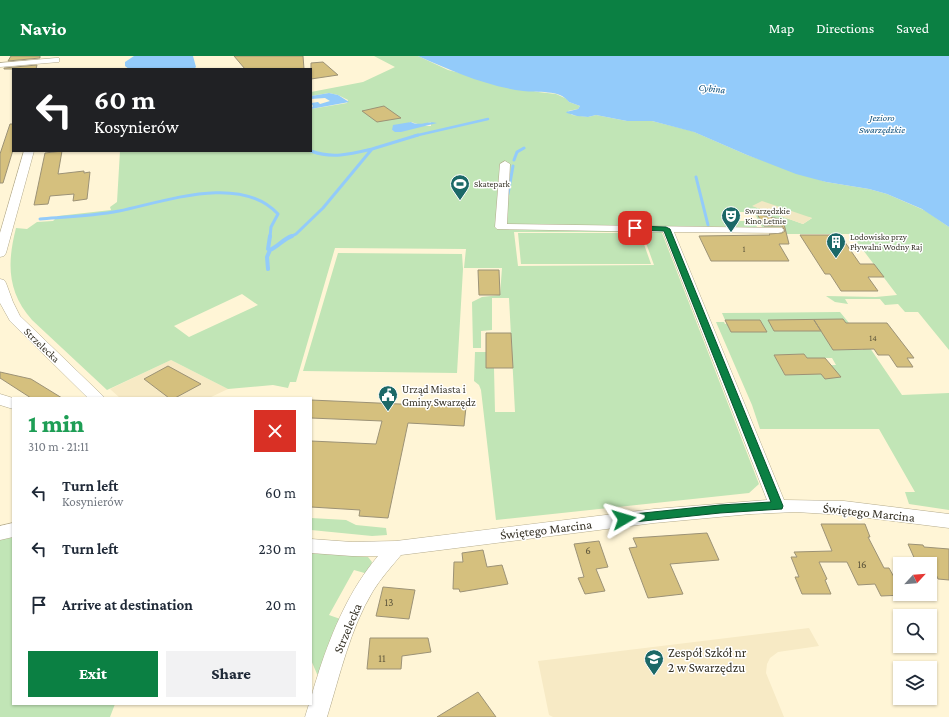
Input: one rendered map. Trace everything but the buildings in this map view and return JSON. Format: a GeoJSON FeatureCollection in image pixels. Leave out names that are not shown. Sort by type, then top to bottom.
{"type":"FeatureCollection","features":[{"type":"Feature","properties":{"kind":"street"},"geometry":{"type":"LineString","coordinates":[[0,66],[56,58],[53,68]]}},
{"type":"Feature","properties":{"kind":"street"},"geometry":{"type":"LineString","coordinates":[[0,253],[4,227],[29,152]]}},
{"type":"Feature","properties":{"kind":"street"},"geometry":{"type":"LineString","coordinates":[[505,164],[501,227],[778,230]]}},
{"type":"Feature","properties":{"kind":"street"},"geometry":{"type":"LineString","coordinates":[[666,229],[778,506]]}},
{"type":"Feature","properties":{"kind":"street","name":"Strzelecka"},"geometry":{"type":"LineString","coordinates":[[0,282],[6,302],[15,318],[96,397]]}},
{"type":"Feature","properties":{"kind":"street"},"geometry":{"type":"LineString","coordinates":[[0,400],[12,404]]}},
{"type":"Feature","properties":{"kind":"street","name":"Świętego Marcina"},"geometry":{"type":"LineString","coordinates":[[312,546],[352,549],[396,548],[667,514],[778,506],[844,508],[949,521]]}},
{"type":"Feature","properties":{"kind":"street"},"geometry":{"type":"LineString","coordinates":[[0,533],[12,530]]}},
{"type":"Feature","properties":{"kind":"street","name":"Strzelecka"},"geometry":{"type":"LineString","coordinates":[[315,717],[338,648],[356,605],[374,576],[396,548]]}},
{"type":"Feature","properties":{"kind":"street","name":"Strzelecka"},"geometry":{"type":"LineString","coordinates":[[311,705],[315,717]]}},
{"type":"Feature","properties":{"kind":"shaded area"},"geometry":{"type":"Polygon","coordinates":[[[171,360],[228,389],[211,397],[119,397],[110,389],[171,360]]]}},
{"type":"Feature","properties":{"kind":"shaded area","name":"Zespół Szkół nr 2 w Swarzędzu"},"geometry":{"type":"Polygon","coordinates":[[[809,628],[819,646],[778,652],[770,658],[767,664],[766,673],[784,717],[553,717],[549,715],[538,661],[809,628]]]}},
{"type":"Feature","properties":{"kind":"green space"},"geometry":{"type":"Polygon","coordinates":[[[374,56],[418,56],[448,70],[538,92],[556,94],[567,99],[569,102],[580,106],[578,109],[568,111],[572,115],[588,117],[596,115],[627,121],[652,121],[692,131],[747,155],[826,182],[869,189],[887,194],[926,211],[949,227],[949,350],[918,312],[905,312],[898,304],[885,305],[880,299],[845,299],[848,304],[835,302],[826,296],[876,297],[897,295],[851,234],[787,234],[783,227],[762,227],[754,212],[731,212],[736,221],[754,221],[757,227],[507,225],[659,231],[662,233],[759,484],[749,493],[496,520],[481,390],[479,385],[474,381],[475,352],[486,352],[494,368],[495,412],[515,412],[509,298],[492,298],[492,330],[481,331],[481,348],[473,348],[472,302],[482,297],[500,295],[502,268],[464,268],[466,249],[335,248],[296,382],[290,382],[288,388],[273,385],[228,389],[171,360],[107,390],[32,320],[24,309],[18,299],[11,277],[11,253],[16,228],[27,229],[37,222],[53,221],[58,216],[111,210],[110,207],[117,202],[120,152],[312,152],[312,109],[347,103],[348,100],[338,95],[329,93],[312,96],[312,92],[363,82],[395,67],[374,56]],[[411,122],[392,130],[398,132],[420,126],[431,126],[431,122],[421,125],[411,122]],[[753,206],[803,224],[812,218],[753,206]],[[514,232],[518,266],[654,265],[642,232],[514,232]],[[242,294],[174,326],[189,337],[258,305],[242,294]]]}},
{"type":"Feature","properties":{"kind":"green space"},"geometry":{"type":"Polygon","coordinates":[[[518,233],[640,233],[651,264],[521,264],[518,233]]]}},
{"type":"Feature","properties":{"kind":"green space"},"geometry":{"type":"Polygon","coordinates":[[[338,253],[462,254],[463,269],[457,373],[303,371],[338,253]]]}},
{"type":"Feature","properties":{"kind":"green space"},"geometry":{"type":"Polygon","coordinates":[[[840,312],[849,323],[833,350],[863,350],[855,326],[902,395],[949,393],[949,510],[909,504],[905,492],[915,492],[879,429],[760,429],[752,405],[716,322],[724,322],[727,324],[731,332],[766,332],[760,320],[725,320],[722,313],[840,312]],[[769,320],[774,331],[800,330],[794,320],[769,320]],[[804,354],[774,355],[785,375],[795,366],[836,365],[832,358],[807,358],[804,354]]]}},
{"type":"Feature","properties":{"kind":"green space"},"geometry":{"type":"Polygon","coordinates":[[[312,518],[346,520],[356,525],[386,528],[387,535],[372,536],[312,530],[312,518]]]}},
{"type":"Feature","properties":{"kind":"green space"},"geometry":{"type":"Polygon","coordinates":[[[12,536],[12,705],[115,705],[110,717],[0,717],[0,539],[12,536]]]}},
{"type":"Feature","properties":{"kind":"green space"},"geometry":{"type":"Polygon","coordinates":[[[312,553],[368,557],[372,562],[368,574],[354,570],[329,615],[343,620],[319,674],[317,674],[312,662],[312,553]]]}},
{"type":"Feature","properties":{"kind":"sand"},"geometry":{"type":"Polygon","coordinates":[[[762,201],[812,218],[803,224],[752,206],[762,201]]]}},
{"type":"Feature","properties":{"kind":"water"},"geometry":{"type":"Polygon","coordinates":[[[134,56],[193,56],[196,67],[128,68],[125,66],[125,62],[134,56]]]}},
{"type":"Feature","properties":{"kind":"water","name":"Jezioro Swarzędzkie"},"geometry":{"type":"Polygon","coordinates":[[[418,56],[949,56],[949,227],[922,209],[887,194],[869,189],[826,182],[796,174],[694,132],[652,121],[627,121],[596,115],[588,117],[577,116],[566,112],[578,109],[580,106],[569,102],[560,95],[548,92],[523,91],[496,86],[456,72],[418,56]]]}},
{"type":"Feature","properties":{"kind":"water"},"geometry":{"type":"Polygon","coordinates":[[[329,93],[338,95],[349,102],[312,109],[312,103],[318,102],[320,104],[330,101],[325,98],[312,99],[312,96],[329,93]]]}},
{"type":"Feature","properties":{"kind":"water"},"geometry":{"type":"Polygon","coordinates":[[[411,122],[418,124],[430,122],[437,123],[401,132],[395,132],[392,130],[393,125],[411,122]]]}},
{"type":"Feature","properties":{"kind":"waterway"},"geometry":{"type":"LineString","coordinates":[[417,135],[488,119]]}},
{"type":"Feature","properties":{"kind":"waterway"},"geometry":{"type":"LineString","coordinates":[[372,149],[417,135]]}},
{"type":"Feature","properties":{"kind":"waterway"},"geometry":{"type":"LineString","coordinates":[[514,160],[517,152],[524,148]]}},
{"type":"Feature","properties":{"kind":"waterway"},"geometry":{"type":"LineString","coordinates":[[270,250],[296,234],[323,208],[372,149]]}},
{"type":"Feature","properties":{"kind":"waterway"},"geometry":{"type":"LineString","coordinates":[[312,151],[326,155],[342,155],[372,149]]}},
{"type":"Feature","properties":{"kind":"waterway"},"geometry":{"type":"LineString","coordinates":[[508,194],[513,166]]}},
{"type":"Feature","properties":{"kind":"waterway"},"geometry":{"type":"LineString","coordinates":[[696,177],[708,225]]}},
{"type":"Feature","properties":{"kind":"waterway"},"geometry":{"type":"LineString","coordinates":[[40,219],[109,213],[179,197],[223,193],[243,195],[262,202],[278,214],[271,227],[270,237]]}},
{"type":"Feature","properties":{"kind":"waterway"},"geometry":{"type":"LineString","coordinates":[[270,236],[268,249],[270,250]]}},
{"type":"Feature","properties":{"kind":"waterway"},"geometry":{"type":"LineString","coordinates":[[268,269],[267,257],[270,250]]}},
{"type":"Feature","properties":{"kind":"place","name":"Skatepark"},"geometry":{"type":"Point","coordinates":[460,201]}},
{"type":"Feature","properties":{"kind":"place","name":"Swarzędzkie Kino Letnie"},"geometry":{"type":"Point","coordinates":[731,233]}},
{"type":"Feature","properties":{"kind":"place","name":"Lodowisko przy Pływalni Wodny Raj"},"geometry":{"type":"Point","coordinates":[836,259]}},
{"type":"Feature","properties":{"kind":"place","name":"Urząd Miasta i Gminy Swarzędz"},"geometry":{"type":"Point","coordinates":[388,412]}},
{"type":"Feature","properties":{"kind":"place","name":"Zespół Szkół nr 2 w Swarzędzu"},"geometry":{"type":"Point","coordinates":[654,676]}},
{"type":"Feature","properties":{"kind":"route"},"geometry":{"type":"LineString","coordinates":[[624,519],[720,509],[778,506],[666,229],[635,228]]}},
{"type":"Feature","properties":{"kind":"water label","name":"Cybina"},"geometry":{"type":"Point","coordinates":[712,88]}}]}
